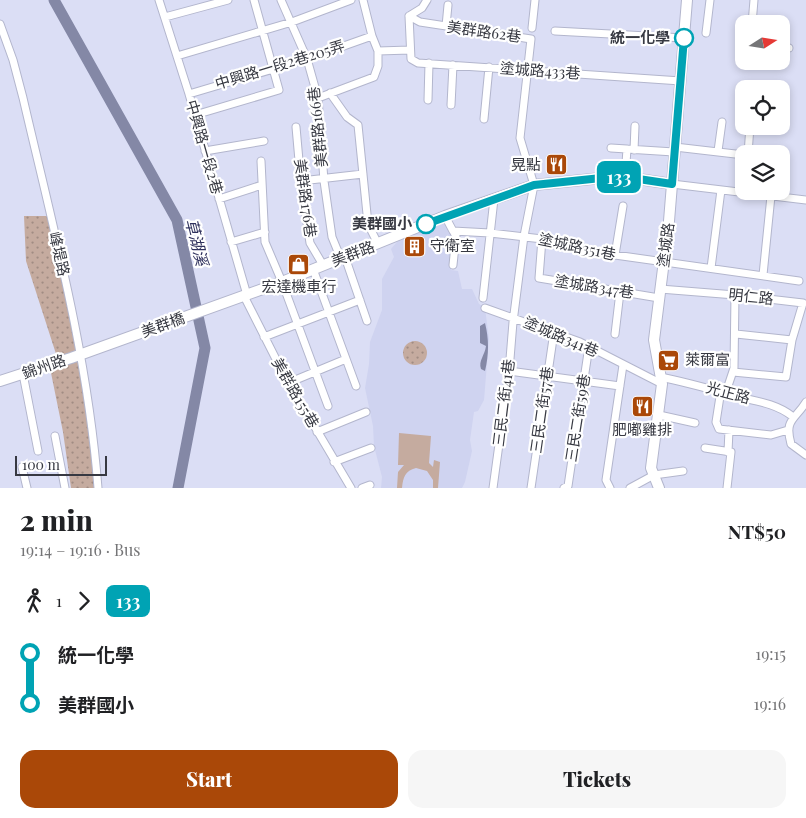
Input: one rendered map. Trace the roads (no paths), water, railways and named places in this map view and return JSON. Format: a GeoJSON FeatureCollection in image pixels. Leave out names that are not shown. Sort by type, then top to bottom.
{"type":"FeatureCollection","features":[{"type":"Feature","properties":{"kind":"street","name":"中興路一段2巷"},"geometry":{"type":"LineString","coordinates":[[159,0],[219,199],[231,242],[242,296]]}},
{"type":"Feature","properties":{"kind":"street"},"geometry":{"type":"LineString","coordinates":[[165,18],[228,0]]}},
{"type":"Feature","properties":{"kind":"street"},"geometry":{"type":"LineString","coordinates":[[195,115],[279,90],[254,0]]}},
{"type":"Feature","properties":{"kind":"street","name":"美群路166巷"},"geometry":{"type":"LineString","coordinates":[[281,0],[307,59],[318,98],[323,178],[332,237],[343,258],[367,321]]}},
{"type":"Feature","properties":{"kind":"street"},"geometry":{"type":"LineString","coordinates":[[177,56],[292,22],[351,0]]}},
{"type":"Feature","properties":{"kind":"street"},"geometry":{"type":"LineString","coordinates":[[318,98],[374,77],[378,66],[378,52],[363,0]]}},
{"type":"Feature","properties":{"kind":"street"},"geometry":{"type":"LineString","coordinates":[[378,52],[410,50],[409,16],[422,8],[427,0]]}},
{"type":"Feature","properties":{"kind":"street"},"geometry":{"type":"LineString","coordinates":[[532,28],[535,0]]}},
{"type":"Feature","properties":{"kind":"street","name":"塗城路"},"geometry":{"type":"LineString","coordinates":[[659,488],[651,468],[659,415],[661,380],[654,340],[672,184],[687,0]]}},
{"type":"Feature","properties":{"kind":"street"},"geometry":{"type":"LineString","coordinates":[[706,33],[710,0]]}},
{"type":"Feature","properties":{"kind":"street"},"geometry":{"type":"LineString","coordinates":[[753,15],[754,0]]}},
{"type":"Feature","properties":{"kind":"street"},"geometry":{"type":"LineString","coordinates":[[446,26],[448,5]]}},
{"type":"Feature","properties":{"kind":"street","name":"美群路62巷"},"geometry":{"type":"LineString","coordinates":[[409,16],[420,22],[531,39],[520,138],[534,185]]}},
{"type":"Feature","properties":{"kind":"street","name":"峰堤路"},"geometry":{"type":"LineString","coordinates":[[0,24],[13,60],[23,98],[85,353],[98,488]]}},
{"type":"Feature","properties":{"kind":"street"},"geometry":{"type":"LineString","coordinates":[[555,31],[684,38]]}},
{"type":"Feature","properties":{"kind":"street","name":"中興路一段2巷205弄"},"geometry":{"type":"LineString","coordinates":[[188,94],[307,59],[372,36]]}},
{"type":"Feature","properties":{"kind":"street","name":"塗城路433巷"},"geometry":{"type":"LineString","coordinates":[[410,50],[411,59],[418,63],[680,80]]}},
{"type":"Feature","properties":{"kind":"street"},"geometry":{"type":"LineString","coordinates":[[428,100],[429,63]]}},
{"type":"Feature","properties":{"kind":"street"},"geometry":{"type":"LineString","coordinates":[[451,105],[453,65]]}},
{"type":"Feature","properties":{"kind":"street"},"geometry":{"type":"LineString","coordinates":[[484,119],[489,67]]}},
{"type":"Feature","properties":{"kind":"street"},"geometry":{"type":"LineString","coordinates":[[330,93],[347,117],[358,125],[368,224],[378,244]]}},
{"type":"Feature","properties":{"kind":"street"},"geometry":{"type":"LineString","coordinates":[[718,151],[722,122]]}},
{"type":"Feature","properties":{"kind":"street"},"geometry":{"type":"LineString","coordinates":[[625,177],[635,126]]}},
{"type":"Feature","properties":{"kind":"street","name":"美群路176巷"},"geometry":{"type":"LineString","coordinates":[[296,127],[301,181],[310,243],[329,312],[356,386]]}},
{"type":"Feature","properties":{"kind":"street"},"geometry":{"type":"LineString","coordinates":[[205,151],[264,141]]}},
{"type":"Feature","properties":{"kind":"street"},"geometry":{"type":"LineString","coordinates":[[611,148],[718,151],[735,154]]}},
{"type":"Feature","properties":{"kind":"street"},"geometry":{"type":"LineString","coordinates":[[261,161],[265,242],[282,282],[328,406]]}},
{"type":"Feature","properties":{"kind":"street"},"geometry":{"type":"LineString","coordinates":[[301,181],[363,174]]}},
{"type":"Feature","properties":{"kind":"street","name":"美群路"},"geometry":{"type":"LineString","coordinates":[[242,296],[343,258],[445,216],[534,185],[611,177],[625,177],[672,184]]}},
{"type":"Feature","properties":{"kind":"street"},"geometry":{"type":"LineString","coordinates":[[672,184],[735,192]]}},
{"type":"Feature","properties":{"kind":"street"},"geometry":{"type":"LineString","coordinates":[[219,199],[262,185]]}},
{"type":"Feature","properties":{"kind":"street","name":"三民二街41巷"},"geometry":{"type":"LineString","coordinates":[[492,488],[509,371],[524,236],[534,185]]}},
{"type":"Feature","properties":{"kind":"street"},"geometry":{"type":"LineString","coordinates":[[712,268],[722,190]]}},
{"type":"Feature","properties":{"kind":"street"},"geometry":{"type":"LineString","coordinates":[[790,198],[806,200]]}},
{"type":"Feature","properties":{"kind":"street"},"geometry":{"type":"LineString","coordinates":[[483,298],[494,199]]}},
{"type":"Feature","properties":{"kind":"street"},"geometry":{"type":"LineString","coordinates":[[763,275],[772,200]]}},
{"type":"Feature","properties":{"kind":"street"},"geometry":{"type":"LineString","coordinates":[[615,255],[623,206]]}},
{"type":"Feature","properties":{"kind":"street"},"geometry":{"type":"LineString","coordinates":[[445,216],[456,236],[453,266]]}},
{"type":"Feature","properties":{"kind":"street","name":"塗城路351巷"},"geometry":{"type":"LineString","coordinates":[[454,231],[524,236],[542,239],[544,243],[615,255],[799,281]]}},
{"type":"Feature","properties":{"kind":"street"},"geometry":{"type":"LineString","coordinates":[[231,242],[265,232]]}},
{"type":"Feature","properties":{"kind":"street","name":"塗城路347巷"},"geometry":{"type":"LineString","coordinates":[[542,239],[539,278],[620,292],[660,294]]}},
{"type":"Feature","properties":{"kind":"street"},"geometry":{"type":"LineString","coordinates":[[615,334],[620,292]]}},
{"type":"Feature","properties":{"kind":"street","name":"明仁路"},"geometry":{"type":"LineString","coordinates":[[660,294],[735,295],[802,303],[792,340]]}},
{"type":"Feature","properties":{"kind":"street"},"geometry":{"type":"LineString","coordinates":[[735,295],[736,334],[733,372],[723,391],[716,422],[719,429],[771,435],[788,430]]}},
{"type":"Feature","properties":{"kind":"street","name":"美群橋"},"geometry":{"type":"LineString","coordinates":[[85,353],[242,296]]}},
{"type":"Feature","properties":{"kind":"street","name":"美群路155巷"},"geometry":{"type":"LineString","coordinates":[[242,296],[246,300],[288,383],[351,488]]}},
{"type":"Feature","properties":{"kind":"street"},"geometry":{"type":"LineString","coordinates":[[264,337],[360,300]]}},
{"type":"Feature","properties":{"kind":"street","name":"塗城路341巷"},"geometry":{"type":"LineString","coordinates":[[485,308],[589,346],[623,365],[661,380]]}},
{"type":"Feature","properties":{"kind":"street","name":"三民二街57巷"},"geometry":{"type":"LineString","coordinates":[[531,488],[554,332]]}},
{"type":"Feature","properties":{"kind":"street"},"geometry":{"type":"LineString","coordinates":[[733,372],[786,377],[792,340],[736,334]]}},
{"type":"Feature","properties":{"kind":"street","name":"三民二街59巷"},"geometry":{"type":"LineString","coordinates":[[564,488],[568,486],[589,346]]}},
{"type":"Feature","properties":{"kind":"street","name":"錦州路"},"geometry":{"type":"LineString","coordinates":[[0,381],[85,353]]}},
{"type":"Feature","properties":{"kind":"street"},"geometry":{"type":"LineString","coordinates":[[288,383],[346,359]]}},
{"type":"Feature","properties":{"kind":"street"},"geometry":{"type":"LineString","coordinates":[[610,488],[606,480],[623,365]]}},
{"type":"Feature","properties":{"kind":"street"},"geometry":{"type":"LineString","coordinates":[[509,371],[620,386]]}},
{"type":"Feature","properties":{"kind":"street"},"geometry":{"type":"LineString","coordinates":[[23,374],[38,451]]}},
{"type":"Feature","properties":{"kind":"street","name":"光正路"},"geometry":{"type":"LineString","coordinates":[[661,380],[723,391],[744,398],[766,402],[792,416]]}},
{"type":"Feature","properties":{"kind":"street"},"geometry":{"type":"LineString","coordinates":[[806,402],[803,411],[792,416],[788,430],[791,444],[806,455]]}},
{"type":"Feature","properties":{"kind":"street"},"geometry":{"type":"LineString","coordinates":[[317,432],[366,412]]}},
{"type":"Feature","properties":{"kind":"street"},"geometry":{"type":"LineString","coordinates":[[659,415],[695,423]]}},
{"type":"Feature","properties":{"kind":"street"},"geometry":{"type":"LineString","coordinates":[[728,452],[729,430]]}},
{"type":"Feature","properties":{"kind":"street"},"geometry":{"type":"LineString","coordinates":[[55,436],[65,488]]}},
{"type":"Feature","properties":{"kind":"street"},"geometry":{"type":"LineString","coordinates":[[334,462],[371,448]]}},
{"type":"Feature","properties":{"kind":"street"},"geometry":{"type":"LineString","coordinates":[[705,448],[731,452],[727,488]]}},
{"type":"Feature","properties":{"kind":"street"},"geometry":{"type":"LineString","coordinates":[[22,467],[27,488]]}},
{"type":"Feature","properties":{"kind":"street"},"geometry":{"type":"LineString","coordinates":[[630,488],[654,475],[680,469]]}},
{"type":"Feature","properties":{"kind":"street"},"geometry":{"type":"LineString","coordinates":[[362,488],[370,484]]}},
{"type":"Feature","properties":{"kind":"waterway","name":"草湖溪"},"geometry":{"type":"LineString","coordinates":[[54,0],[177,220],[205,348],[178,488]]}},
{"type":"Feature","properties":{"kind":"place","name":"統一化學"},"geometry":{"type":"Point","coordinates":[684,38]}},
{"type":"Feature","properties":{"kind":"place","name":"晃點"},"geometry":{"type":"Point","coordinates":[557,165]}},
{"type":"Feature","properties":{"kind":"place","name":"美群國小"},"geometry":{"type":"Point","coordinates":[426,224]}},
{"type":"Feature","properties":{"kind":"place","name":"守衛室"},"geometry":{"type":"Point","coordinates":[414,246]}},
{"type":"Feature","properties":{"kind":"place","name":"宏達機車行"},"geometry":{"type":"Point","coordinates":[299,264]}},
{"type":"Feature","properties":{"kind":"place","name":"萊爾富"},"geometry":{"type":"Point","coordinates":[669,360]}},
{"type":"Feature","properties":{"kind":"place","name":"肥嘟雞排"},"geometry":{"type":"Point","coordinates":[642,407]}}]}
